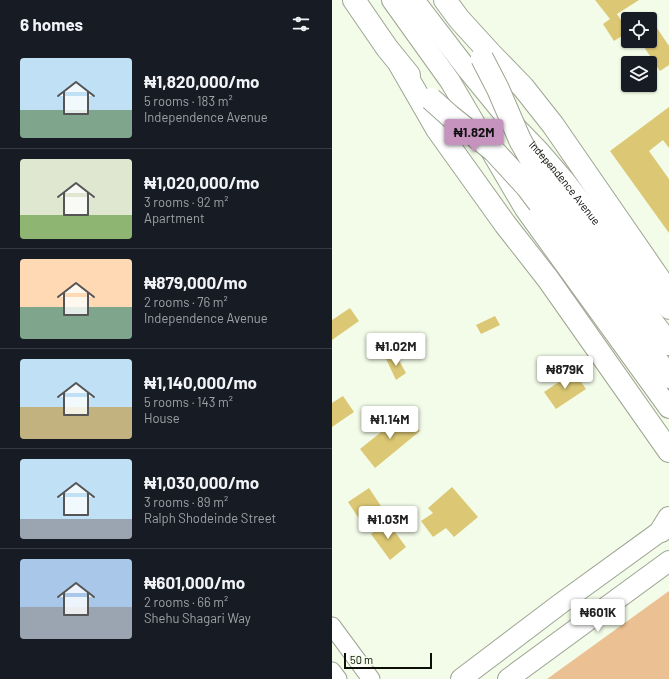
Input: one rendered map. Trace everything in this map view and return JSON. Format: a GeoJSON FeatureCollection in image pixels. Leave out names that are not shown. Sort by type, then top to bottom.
{"type":"FeatureCollection","features":[{"type":"Feature","properties":{"kind":"main road","name":"Independence Avenue"},"geometry":{"type":"LineString","coordinates":[[354,0],[427,102],[450,116],[494,151],[526,187],[545,196],[669,344]]}},
{"type":"Feature","properties":{"kind":"main road"},"geometry":{"type":"LineString","coordinates":[[392,0],[450,81],[525,208],[669,408]]}},
{"type":"Feature","properties":{"kind":"main road","name":"Independence Avenue"},"geometry":{"type":"LineString","coordinates":[[414,0],[502,112],[564,180],[651,292],[669,309]]}},
{"type":"Feature","properties":{"kind":"main road"},"geometry":{"type":"LineString","coordinates":[[445,0],[454,9],[486,56],[498,89],[520,140],[533,163],[545,196]]}},
{"type":"Feature","properties":{"kind":"main road"},"geometry":{"type":"LineString","coordinates":[[486,56],[523,87],[553,125],[669,293]]}},
{"type":"Feature","properties":{"kind":"main road"},"geometry":{"type":"LineString","coordinates":[[427,102],[437,129],[445,141],[505,224],[548,279],[669,451]]}},
{"type":"Feature","properties":{"kind":"main road","name":"Independence Avenue"},"geometry":{"type":"LineString","coordinates":[[545,196],[600,283],[669,377]]}},
{"type":"Feature","properties":{"kind":"main road"},"geometry":{"type":"LineString","coordinates":[[461,679],[666,524]]}},
{"type":"Feature","properties":{"kind":"main road"},"geometry":{"type":"LineString","coordinates":[[508,679],[669,561]]}},
{"type":"Feature","properties":{"kind":"street"},"geometry":{"type":"LineString","coordinates":[[332,626],[371,679]]}},
{"type":"Feature","properties":{"kind":"street"},"geometry":{"type":"LineString","coordinates":[[332,671],[338,679]]}},
{"type":"Feature","properties":{"kind":"shaded area"},"geometry":{"type":"Polygon","coordinates":[[[669,591],[669,679],[547,679],[669,591]]]}},
{"type":"Feature","properties":{"kind":"building"},"geometry":{"type":"Polygon","coordinates":[[[595,0],[639,0],[617,14],[621,21],[621,36],[614,41],[603,24],[610,19],[595,0]]]}},
{"type":"Feature","properties":{"kind":"building"},"geometry":{"type":"Polygon","coordinates":[[[657,28],[669,46],[669,65],[660,71],[657,66],[657,56],[650,56],[645,48],[657,48],[657,28]]]}},
{"type":"Feature","properties":{"kind":"building"},"geometry":{"type":"Polygon","coordinates":[[[669,107],[669,148],[663,140],[649,151],[669,179],[669,233],[610,151],[669,107]]]}},
{"type":"Feature","properties":{"kind":"building"},"geometry":{"type":"Polygon","coordinates":[[[350,308],[359,321],[332,340],[332,320],[350,308]]]}},
{"type":"Feature","properties":{"kind":"building"},"geometry":{"type":"Polygon","coordinates":[[[495,316],[500,325],[481,334],[476,325],[495,316]]]}},
{"type":"Feature","properties":{"kind":"building"},"geometry":{"type":"Polygon","coordinates":[[[396,355],[406,373],[396,380],[386,359],[396,355]]]}},
{"type":"Feature","properties":{"kind":"building"},"geometry":{"type":"Polygon","coordinates":[[[574,372],[586,389],[556,409],[544,392],[574,372]]]}},
{"type":"Feature","properties":{"kind":"building"},"geometry":{"type":"Polygon","coordinates":[[[343,396],[354,412],[332,427],[332,403],[343,396]]]}},
{"type":"Feature","properties":{"kind":"building"},"geometry":{"type":"Polygon","coordinates":[[[405,413],[420,431],[375,468],[360,449],[405,413]]]}},
{"type":"Feature","properties":{"kind":"building"},"geometry":{"type":"Polygon","coordinates":[[[452,487],[478,517],[454,537],[446,528],[433,537],[421,521],[433,513],[428,508],[452,487]]]}},
{"type":"Feature","properties":{"kind":"building"},"geometry":{"type":"Polygon","coordinates":[[[369,488],[381,506],[360,520],[348,502],[369,488]]]}},
{"type":"Feature","properties":{"kind":"building"},"geometry":{"type":"Polygon","coordinates":[[[387,521],[406,547],[390,560],[371,534],[387,521]]]}}]}
